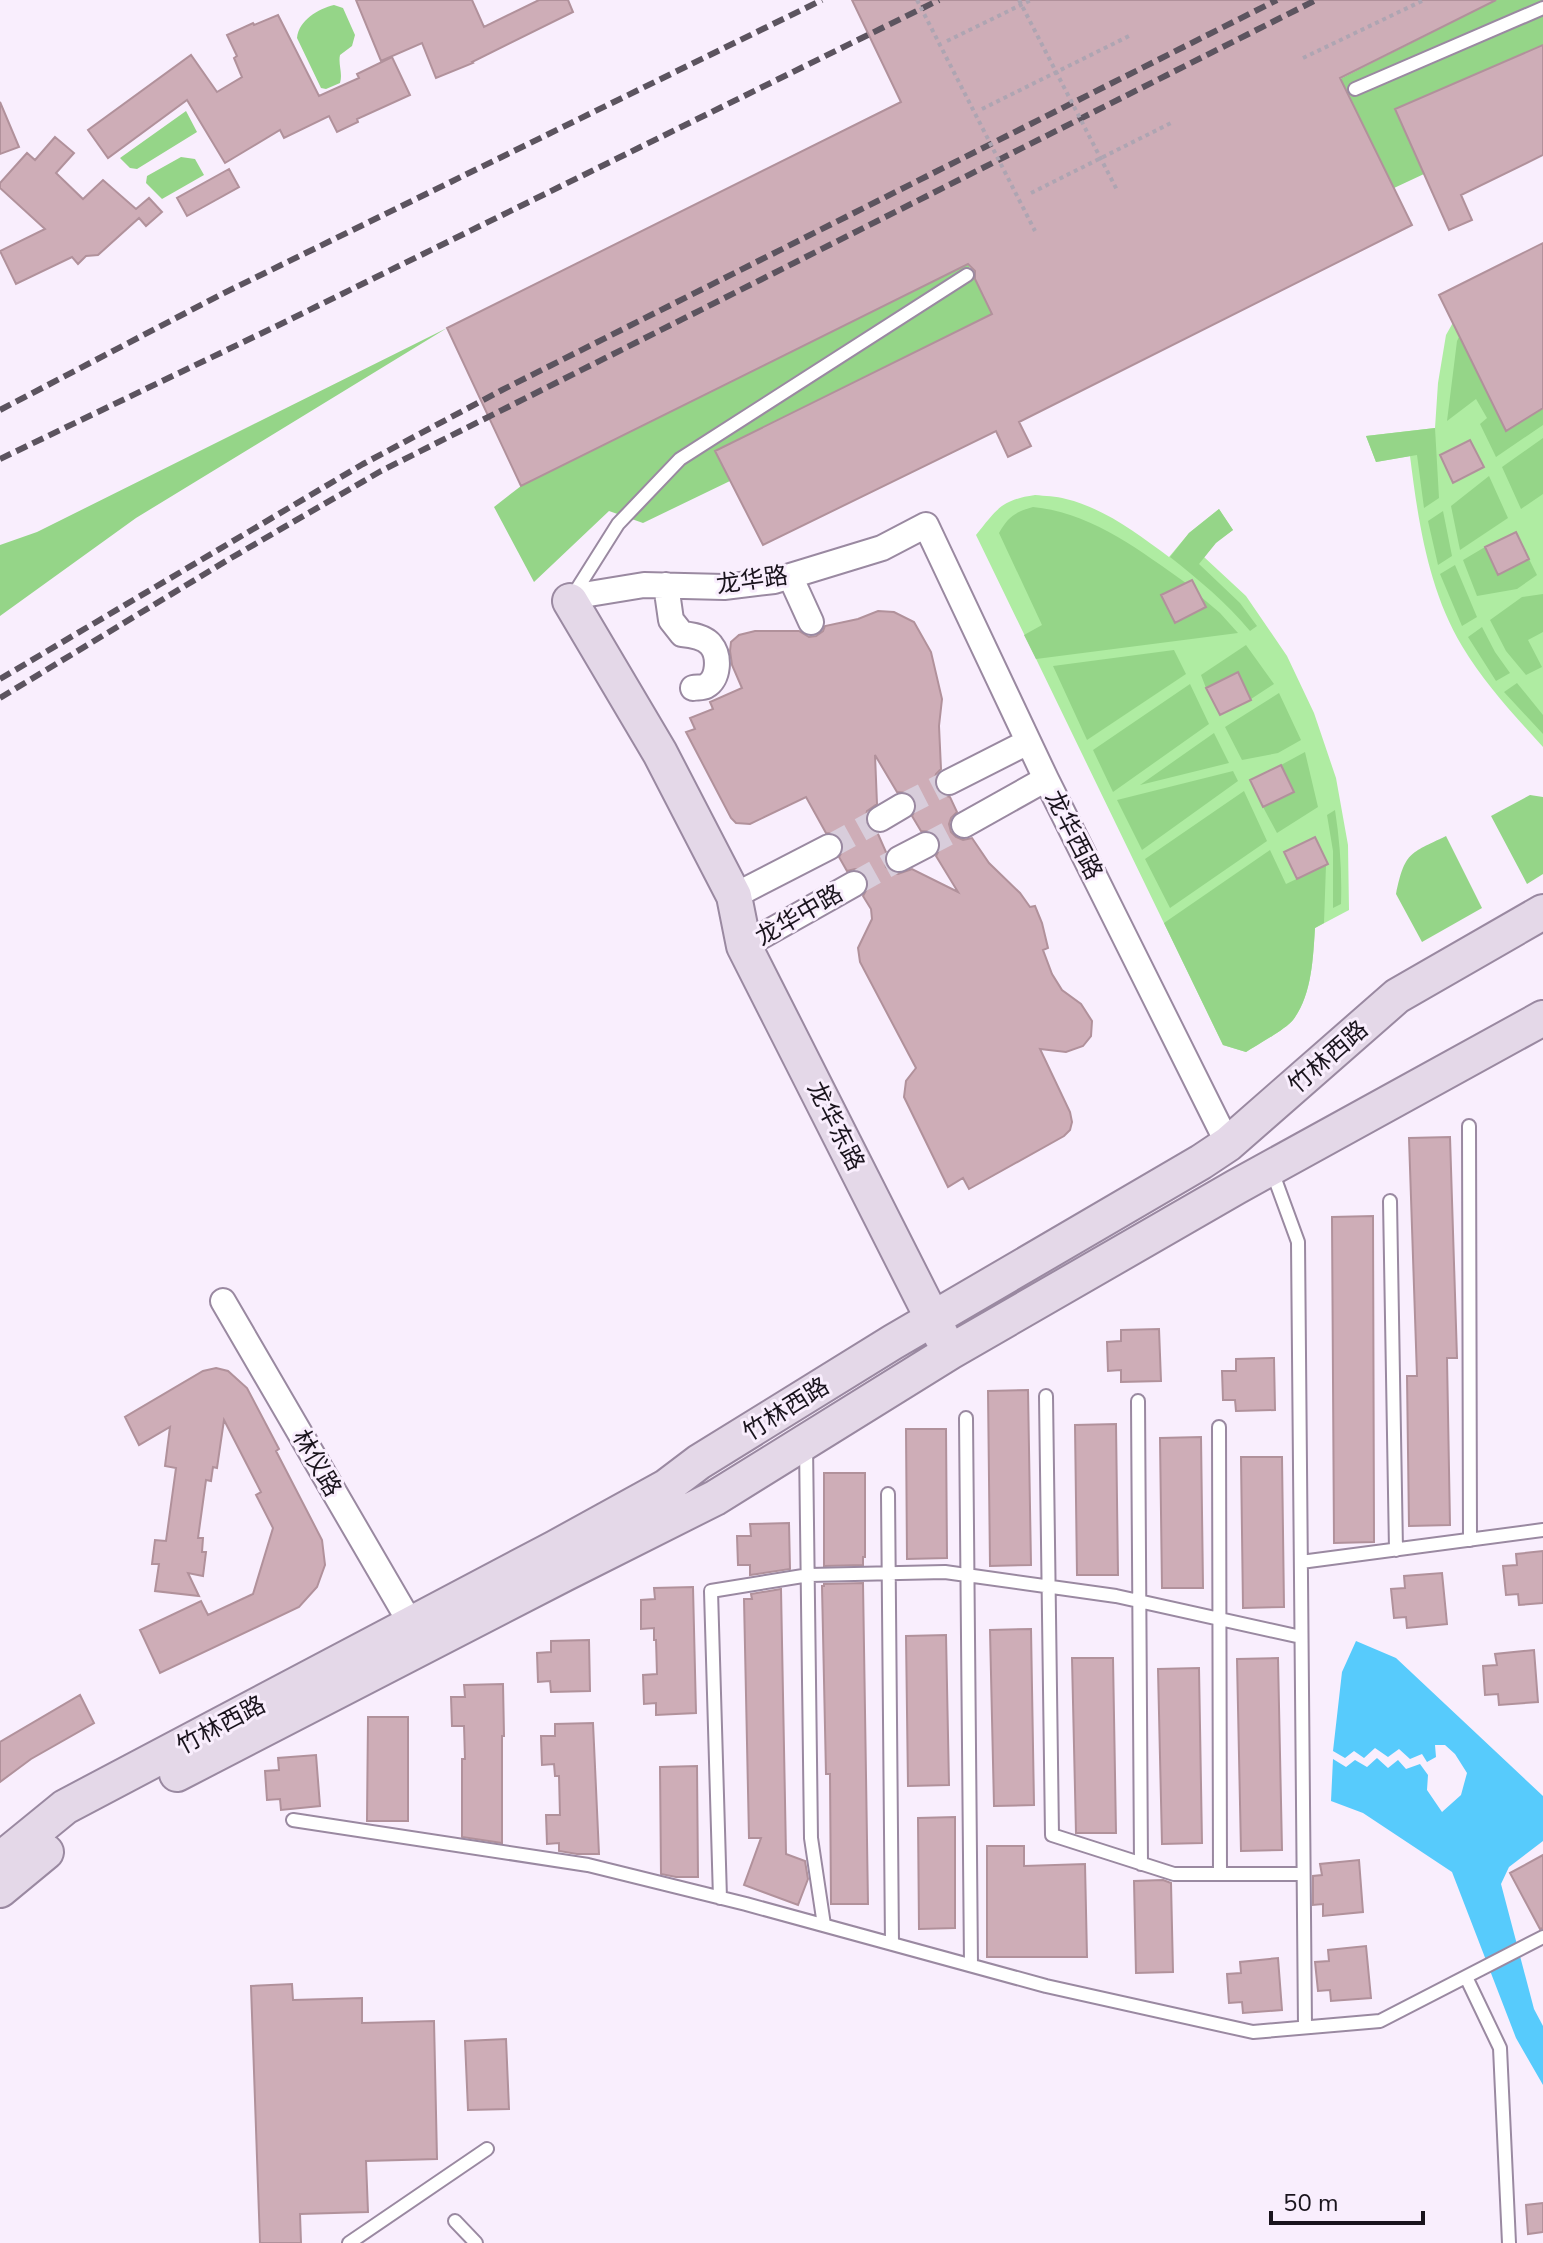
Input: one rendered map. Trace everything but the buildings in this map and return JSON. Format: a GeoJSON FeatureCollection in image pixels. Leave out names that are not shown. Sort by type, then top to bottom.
{"type":"FeatureCollection","features":[{"type":"Feature","properties":{"kind":"main road","name":"龙华东路"},"geometry":{"type":"LineString","coordinates":[[570,601],[660,753],[958,1348]]}},
{"type":"Feature","properties":{"kind":"main road","name":"竹林西路"},"geometry":{"type":"LineString","coordinates":[[0,1860],[65,1807],[666,1487],[699,1462],[940,1314],[1201,1162],[1228,1144],[1397,996],[1543,912]]}},
{"type":"Feature","properties":{"kind":"main road","name":"竹林西路"},"geometry":{"type":"LineString","coordinates":[[0,1890],[77,1826],[715,1498],[958,1348],[1271,1168],[1543,1018]]}},
{"type":"Feature","properties":{"kind":"street","name":"龙华路"},"geometry":{"type":"LineString","coordinates":[[570,601],[583,595],[644,585],[724,587],[774,581],[882,548],[926,525]]}},
{"type":"Feature","properties":{"kind":"street","name":"龙华西路"},"geometry":{"type":"LineString","coordinates":[[926,525],[1046,779],[1228,1144]]}},
{"type":"Feature","properties":{"kind":"street"},"geometry":{"type":"LineString","coordinates":[[790,576],[811,622]]}},
{"type":"Feature","properties":{"kind":"street"},"geometry":{"type":"LineString","coordinates":[[666,585],[671,620],[682,634],[697,636],[711,644],[717,659],[715,676],[706,686],[693,688]]}},
{"type":"Feature","properties":{"kind":"street"},"geometry":{"type":"LineString","coordinates":[[949,782],[1028,742]]}},
{"type":"Feature","properties":{"kind":"street"},"geometry":{"type":"LineString","coordinates":[[964,825],[1046,779]]}},
{"type":"Feature","properties":{"kind":"street"},"geometry":{"type":"LineString","coordinates":[[880,819],[902,806]]}},
{"type":"Feature","properties":{"kind":"street"},"geometry":{"type":"LineString","coordinates":[[899,859],[926,845]]}},
{"type":"Feature","properties":{"kind":"street","name":"龙华中路"},"geometry":{"type":"LineString","coordinates":[[734,896],[829,847]]}},
{"type":"Feature","properties":{"kind":"street","name":"龙华中路"},"geometry":{"type":"LineString","coordinates":[[753,942],[854,884]]}},
{"type":"Feature","properties":{"kind":"street","name":"林仪路"},"geometry":{"type":"LineString","coordinates":[[223,1301],[411,1624]]}},
{"type":"Feature","properties":{"kind":"lane"},"geometry":{"type":"LineString","coordinates":[[1355,89],[1543,8]]}},
{"type":"Feature","properties":{"kind":"lane"},"geometry":{"type":"LineString","coordinates":[[570,601],[618,524],[680,459],[967,275]]}},
{"type":"Feature","properties":{"kind":"lane"},"geometry":{"type":"LineString","coordinates":[[1469,1126],[1470,1540]]}},
{"type":"Feature","properties":{"kind":"lane"},"geometry":{"type":"LineString","coordinates":[[1271,1168],[1298,1242],[1305,2027]]}},
{"type":"Feature","properties":{"kind":"lane"},"geometry":{"type":"LineString","coordinates":[[1390,1201],[1396,1550]]}},
{"type":"Feature","properties":{"kind":"lane"},"geometry":{"type":"LineString","coordinates":[[1046,1396],[1052,1835],[1174,1874],[1303,1874]]}},
{"type":"Feature","properties":{"kind":"lane"},"geometry":{"type":"LineString","coordinates":[[1138,1401],[1141,1864]]}},
{"type":"Feature","properties":{"kind":"lane"},"geometry":{"type":"LineString","coordinates":[[966,1418],[971,1965]]}},
{"type":"Feature","properties":{"kind":"lane"},"geometry":{"type":"LineString","coordinates":[[1219,1427],[1220,1874]]}},
{"type":"Feature","properties":{"kind":"lane"},"geometry":{"type":"LineString","coordinates":[[806,1441],[811,1838],[824,1925]]}},
{"type":"Feature","properties":{"kind":"lane"},"geometry":{"type":"LineString","coordinates":[[888,1494],[892,1944]]}},
{"type":"Feature","properties":{"kind":"lane"},"geometry":{"type":"LineString","coordinates":[[1301,1562],[1543,1530]]}},
{"type":"Feature","properties":{"kind":"lane"},"geometry":{"type":"LineString","coordinates":[[720,1898],[711,1591],[809,1575],[945,1572],[1139,1601],[1301,1637]]}},
{"type":"Feature","properties":{"kind":"lane"},"geometry":{"type":"LineString","coordinates":[[293,1820],[588,1865],[1046,1986],[1253,2032],[1380,2021],[1543,1937]]}},
{"type":"Feature","properties":{"kind":"lane"},"geometry":{"type":"LineString","coordinates":[[1466,1977],[1500,2048],[1509,2243]]}},
{"type":"Feature","properties":{"kind":"lane"},"geometry":{"type":"LineString","coordinates":[[349,2243],[487,2149]]}},
{"type":"Feature","properties":{"kind":"lane"},"geometry":{"type":"LineString","coordinates":[[455,2221],[476,2243]]}},
{"type":"Feature","properties":{"kind":"path"},"geometry":{"type":"LineString","coordinates":[[917,0],[1035,231]]}},
{"type":"Feature","properties":{"kind":"path"},"geometry":{"type":"LineString","coordinates":[[947,41],[1020,2],[1031,0]]}},
{"type":"Feature","properties":{"kind":"path"},"geometry":{"type":"LineString","coordinates":[[1303,58],[1424,0]]}},
{"type":"Feature","properties":{"kind":"path"},"geometry":{"type":"LineString","coordinates":[[1020,2],[1117,190]]}},
{"type":"Feature","properties":{"kind":"path"},"geometry":{"type":"LineString","coordinates":[[982,109],[1129,36]]}},
{"type":"Feature","properties":{"kind":"path"},"geometry":{"type":"LineString","coordinates":[[1031,193],[1173,122]]}},
{"type":"Feature","properties":{"kind":"green space"},"geometry":{"type":"Polygon","coordinates":[[[1496,0],[1543,0],[1543,45],[1395,109],[1424,174],[1394,188],[1340,79],[1496,0]]]}},
{"type":"Feature","properties":{"kind":"green space"},"geometry":{"type":"Polygon","coordinates":[[[334,5],[343,8],[355,35],[352,46],[340,55],[340,83],[326,89],[321,88],[297,38],[301,26],[310,16],[334,5]]]}},
{"type":"Feature","properties":{"kind":"green space"},"geometry":{"type":"Polygon","coordinates":[[[186,111],[197,132],[137,169],[130,168],[120,158],[186,111]]]}},
{"type":"Feature","properties":{"kind":"green space"},"geometry":{"type":"Polygon","coordinates":[[[181,157],[195,159],[204,175],[162,199],[146,183],[147,176],[181,157]]]}},
{"type":"Feature","properties":{"kind":"green space"},"geometry":{"type":"Polygon","coordinates":[[[968,264],[1017,364],[971,325],[715,451],[730,481],[643,523],[609,511],[534,582],[494,507],[521,486],[968,264]]]}},
{"type":"Feature","properties":{"kind":"green space"},"geometry":{"type":"Polygon","coordinates":[[[1543,277],[1543,747],[1480,673],[1450,624],[1426,554],[1410,456],[1376,462],[1366,436],[1435,428],[1446,335],[1469,294],[1543,277]]]}},
{"type":"Feature","properties":{"kind":"green space"},"geometry":{"type":"Polygon","coordinates":[[[1543,288],[1543,425],[1496,457],[1480,424],[1487,418],[1476,399],[1447,421],[1457,341],[1478,300],[1543,288]]]}},
{"type":"Feature","properties":{"kind":"green space"},"geometry":{"type":"Polygon","coordinates":[[[447,328],[136,518],[0,616],[0,545],[37,532],[447,328]]]}},
{"type":"Feature","properties":{"kind":"green space"},"geometry":{"type":"Polygon","coordinates":[[[1435,428],[1439,498],[1424,508],[1417,455],[1376,462],[1366,436],[1435,428]]]}},
{"type":"Feature","properties":{"kind":"green space"},"geometry":{"type":"Polygon","coordinates":[[[1543,438],[1543,494],[1521,509],[1502,467],[1543,438]]]}},
{"type":"Feature","properties":{"kind":"green space"},"geometry":{"type":"Polygon","coordinates":[[[1489,476],[1508,518],[1460,550],[1451,506],[1489,476]]]}},
{"type":"Feature","properties":{"kind":"green space"},"geometry":{"type":"Polygon","coordinates":[[[1035,495],[1062,498],[1094,509],[1169,557],[1189,533],[1219,509],[1233,530],[1216,542],[1204,557],[1246,596],[1287,656],[1314,713],[1336,778],[1348,845],[1349,910],[1315,928],[1308,988],[1293,1020],[1246,1052],[1223,1045],[976,535],[1001,507],[1035,495]]]}},
{"type":"Feature","properties":{"kind":"green space"},"geometry":{"type":"Polygon","coordinates":[[[1033,507],[1095,525],[1186,583],[1175,622],[1205,607],[1200,596],[1238,633],[1036,659],[1024,635],[1042,625],[999,533],[1013,516],[1033,507]]]}},
{"type":"Feature","properties":{"kind":"green space"},"geometry":{"type":"Polygon","coordinates":[[[1219,509],[1233,530],[1216,543],[1199,564],[1240,603],[1257,626],[1250,631],[1222,601],[1170,557],[1189,533],[1219,509]]]}},
{"type":"Feature","properties":{"kind":"green space"},"geometry":{"type":"Polygon","coordinates":[[[1443,511],[1452,556],[1438,565],[1428,521],[1443,511]]]}},
{"type":"Feature","properties":{"kind":"green space"},"geometry":{"type":"Polygon","coordinates":[[[1485,547],[1498,574],[1529,559],[1537,575],[1517,589],[1477,596],[1463,560],[1485,547]]]}},
{"type":"Feature","properties":{"kind":"green space"},"geometry":{"type":"Polygon","coordinates":[[[1455,565],[1477,617],[1462,626],[1440,574],[1455,565]]]}},
{"type":"Feature","properties":{"kind":"green space"},"geometry":{"type":"Polygon","coordinates":[[[1543,594],[1543,632],[1528,640],[1542,667],[1526,675],[1506,651],[1490,620],[1522,597],[1543,594]]]}},
{"type":"Feature","properties":{"kind":"green space"},"geometry":{"type":"Polygon","coordinates":[[[1482,627],[1510,673],[1496,681],[1468,637],[1482,627]]]}},
{"type":"Feature","properties":{"kind":"green space"},"geometry":{"type":"Polygon","coordinates":[[[1246,645],[1274,684],[1251,699],[1238,672],[1206,688],[1201,675],[1246,645]]]}},
{"type":"Feature","properties":{"kind":"green space"},"geometry":{"type":"Polygon","coordinates":[[[1174,650],[1186,674],[1087,740],[1053,666],[1174,650]]]}},
{"type":"Feature","properties":{"kind":"green space"},"geometry":{"type":"Polygon","coordinates":[[[1517,683],[1543,715],[1543,734],[1504,692],[1517,683]]]}},
{"type":"Feature","properties":{"kind":"green space"},"geometry":{"type":"Polygon","coordinates":[[[1190,684],[1209,724],[1113,792],[1093,750],[1190,684]]]}},
{"type":"Feature","properties":{"kind":"green space"},"geometry":{"type":"Polygon","coordinates":[[[1279,693],[1301,740],[1278,753],[1242,760],[1225,727],[1279,693]]]}},
{"type":"Feature","properties":{"kind":"green space"},"geometry":{"type":"Polygon","coordinates":[[[1214,733],[1229,763],[1140,785],[1214,733]]]}},
{"type":"Feature","properties":{"kind":"green space"},"geometry":{"type":"Polygon","coordinates":[[[1305,752],[1318,807],[1277,833],[1263,807],[1294,792],[1281,765],[1305,752]]]}},
{"type":"Feature","properties":{"kind":"green space"},"geometry":{"type":"Polygon","coordinates":[[[1233,771],[1238,781],[1142,850],[1117,800],[1233,771]]]}},
{"type":"Feature","properties":{"kind":"green space"},"geometry":{"type":"Polygon","coordinates":[[[1244,791],[1267,841],[1170,908],[1145,859],[1244,791]]]}},
{"type":"Feature","properties":{"kind":"green space"},"geometry":{"type":"Polygon","coordinates":[[[1530,795],[1543,797],[1543,874],[1527,884],[1491,816],[1530,795]]]}},
{"type":"Feature","properties":{"kind":"green space"},"geometry":{"type":"Polygon","coordinates":[[[1335,810],[1341,904],[1333,908],[1333,851],[1327,815],[1335,810]]]}},
{"type":"Feature","properties":{"kind":"green space"},"geometry":{"type":"Polygon","coordinates":[[[1446,836],[1482,908],[1422,942],[1396,894],[1402,870],[1410,856],[1446,836]]]}},
{"type":"Feature","properties":{"kind":"green space"},"geometry":{"type":"Polygon","coordinates":[[[1270,850],[1286,884],[1326,865],[1324,923],[1315,928],[1310,976],[1304,999],[1293,1020],[1246,1052],[1223,1045],[1164,923],[1270,850]]]}},
{"type":"Feature","properties":{"kind":"water"},"geometry":{"type":"Polygon","coordinates":[[[1356,1641],[1396,1658],[1543,1796],[1543,1841],[1509,1867],[1501,1884],[1534,2009],[1543,2026],[1543,2085],[1516,2038],[1452,1872],[1363,1813],[1331,1801],[1333,1759],[1346,1767],[1355,1760],[1367,1767],[1377,1758],[1388,1768],[1398,1760],[1406,1769],[1420,1764],[1428,1775],[1427,1790],[1442,1812],[1461,1795],[1467,1773],[1445,1745],[1435,1745],[1436,1757],[1427,1762],[1422,1754],[1410,1759],[1399,1749],[1388,1757],[1375,1748],[1364,1758],[1354,1751],[1345,1758],[1333,1751],[1342,1672],[1356,1641]]]}},
{"type":"Feature","properties":{"kind":"tunnel"},"geometry":{"type":"LineString","coordinates":[[902,806],[949,782]]}},
{"type":"Feature","properties":{"kind":"tunnel"},"geometry":{"type":"LineString","coordinates":[[829,847],[880,819]]}},
{"type":"Feature","properties":{"kind":"tunnel"},"geometry":{"type":"LineString","coordinates":[[926,845],[964,825]]}},
{"type":"Feature","properties":{"kind":"tunnel"},"geometry":{"type":"LineString","coordinates":[[854,884],[899,859]]}},
{"type":"Feature","properties":{"kind":"railway"},"geometry":{"type":"LineString","coordinates":[[0,410],[220,295],[822,0]]}},
{"type":"Feature","properties":{"kind":"railway"},"geometry":{"type":"LineString","coordinates":[[0,459],[939,0]]}},
{"type":"Feature","properties":{"kind":"railway"},"geometry":{"type":"LineString","coordinates":[[0,679],[363,464],[502,390],[1277,0]]}},
{"type":"Feature","properties":{"kind":"railway"},"geometry":{"type":"LineString","coordinates":[[0,698],[381,471],[1316,0]]}}]}
